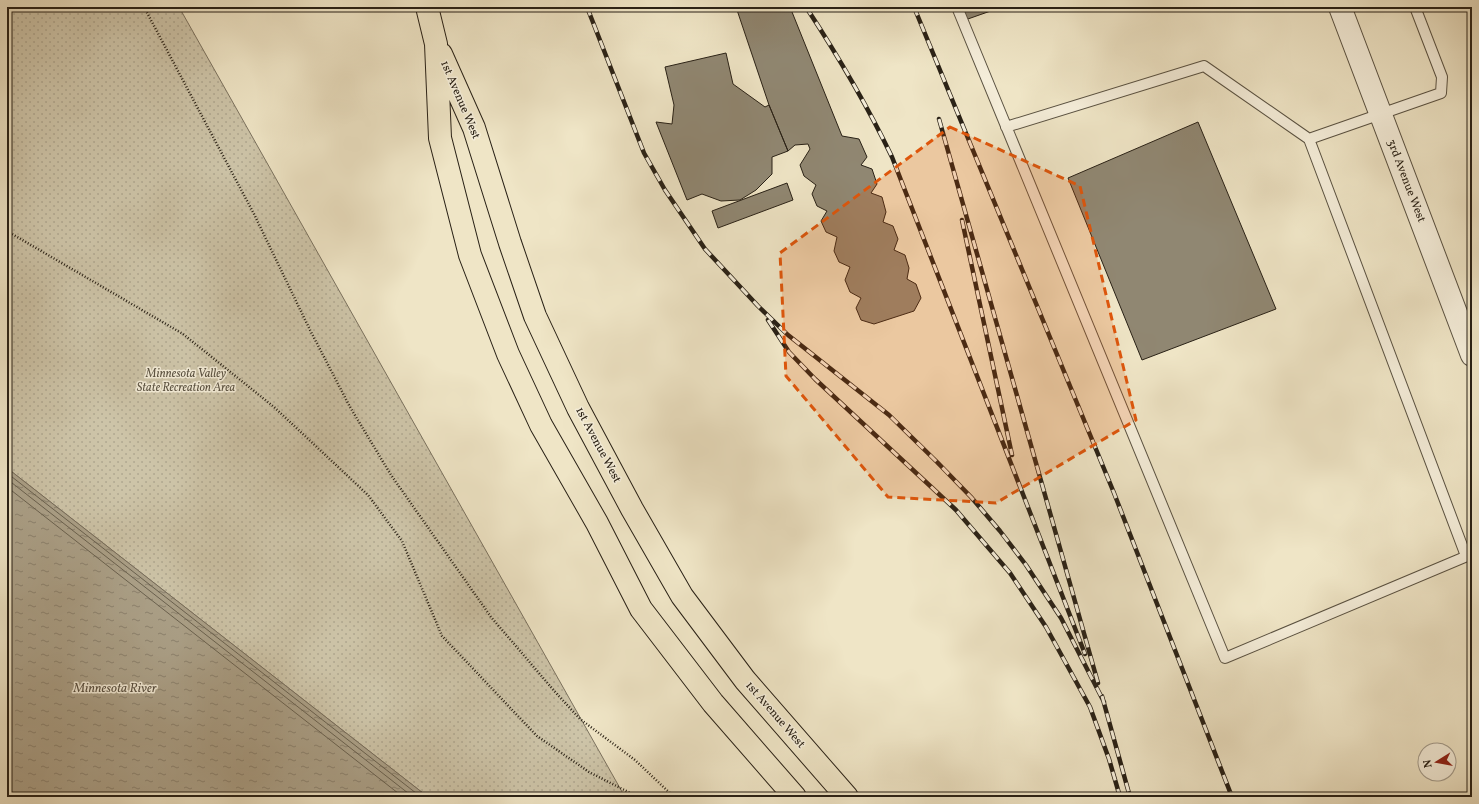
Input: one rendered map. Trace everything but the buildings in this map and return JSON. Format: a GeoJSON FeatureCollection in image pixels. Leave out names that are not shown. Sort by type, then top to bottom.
{"type":"FeatureCollection","features":[{"type":"Feature","properties":{"kind":"main road","name":"1st Avenue West"},"geometry":{"type":"LineString","coordinates":[[427,7],[436,44],[474,128],[510,243],[535,316],[578,408],[682,596],[736,668],[847,797]]}},
{"type":"Feature","properties":{"kind":"main road","name":"1st Avenue West"},"geometry":{"type":"LineString","coordinates":[[436,44],[440,138],[470,255],[508,354],[541,425],[597,522],[641,608],[713,703],[795,797]]}},
{"type":"Feature","properties":{"kind":"street","name":"3rd Avenue West"},"geometry":{"type":"LineString","coordinates":[[1340,7],[1472,355]]}},
{"type":"Feature","properties":{"kind":"lane"},"geometry":{"type":"LineString","coordinates":[[956,7],[1225,658],[1469,555],[1309,139],[1204,66],[1006,127]]}},
{"type":"Feature","properties":{"kind":"lane"},"geometry":{"type":"LineString","coordinates":[[1309,139],[1442,93],[1442,77],[1415,7]]}},
{"type":"Feature","properties":{"kind":"path"},"geometry":{"type":"LineString","coordinates":[[144,7],[254,214],[310,330],[350,407],[391,475],[491,617],[556,693],[580,719],[635,760],[674,797]]}},
{"type":"Feature","properties":{"kind":"path"},"geometry":{"type":"LineString","coordinates":[[7,232],[183,334],[274,407],[368,495],[402,541],[442,636],[537,736],[589,772],[638,797]]}},
{"type":"Feature","properties":{"kind":"highlighted area"},"geometry":{"type":"Polygon","coordinates":[[[950,127],[1080,186],[1136,420],[996,503],[888,497],[786,376],[780,253],[950,127]]]}},
{"type":"Feature","properties":{"kind":"green space","name":"Minnesota Valley State Recreation Area"},"geometry":{"type":"Polygon","coordinates":[[[7,7],[179,7],[625,797],[428,797],[7,468],[7,7]]]}},
{"type":"Feature","properties":{"kind":"water","name":"Minnesota River"},"geometry":{"type":"Polygon","coordinates":[[[7,468],[428,797],[19,797],[7,788],[7,468]]]}},
{"type":"Feature","properties":{"kind":"railway"},"geometry":{"type":"LineString","coordinates":[[587,7],[644,153],[665,190],[705,249],[758,306],[788,335],[889,415],[971,497],[1026,565],[1061,618],[1104,702]]}},
{"type":"Feature","properties":{"kind":"railway"},"geometry":{"type":"LineString","coordinates":[[806,7],[852,81],[892,157],[1085,654]]}},
{"type":"Feature","properties":{"kind":"railway"},"geometry":{"type":"LineString","coordinates":[[914,7],[1114,493],[1232,797]]}},
{"type":"Feature","properties":{"kind":"railway"},"geometry":{"type":"LineString","coordinates":[[939,119],[1098,683]]}},
{"type":"Feature","properties":{"kind":"railway"},"geometry":{"type":"LineString","coordinates":[[962,220],[1012,455]]}},
{"type":"Feature","properties":{"kind":"railway"},"geometry":{"type":"LineString","coordinates":[[768,320],[789,352],[815,379],[956,510],[1010,573],[1046,627],[1090,707],[1109,759],[1120,797]]}},
{"type":"Feature","properties":{"kind":"railway"},"geometry":{"type":"LineString","coordinates":[[1102,696],[1130,797]]}}]}
